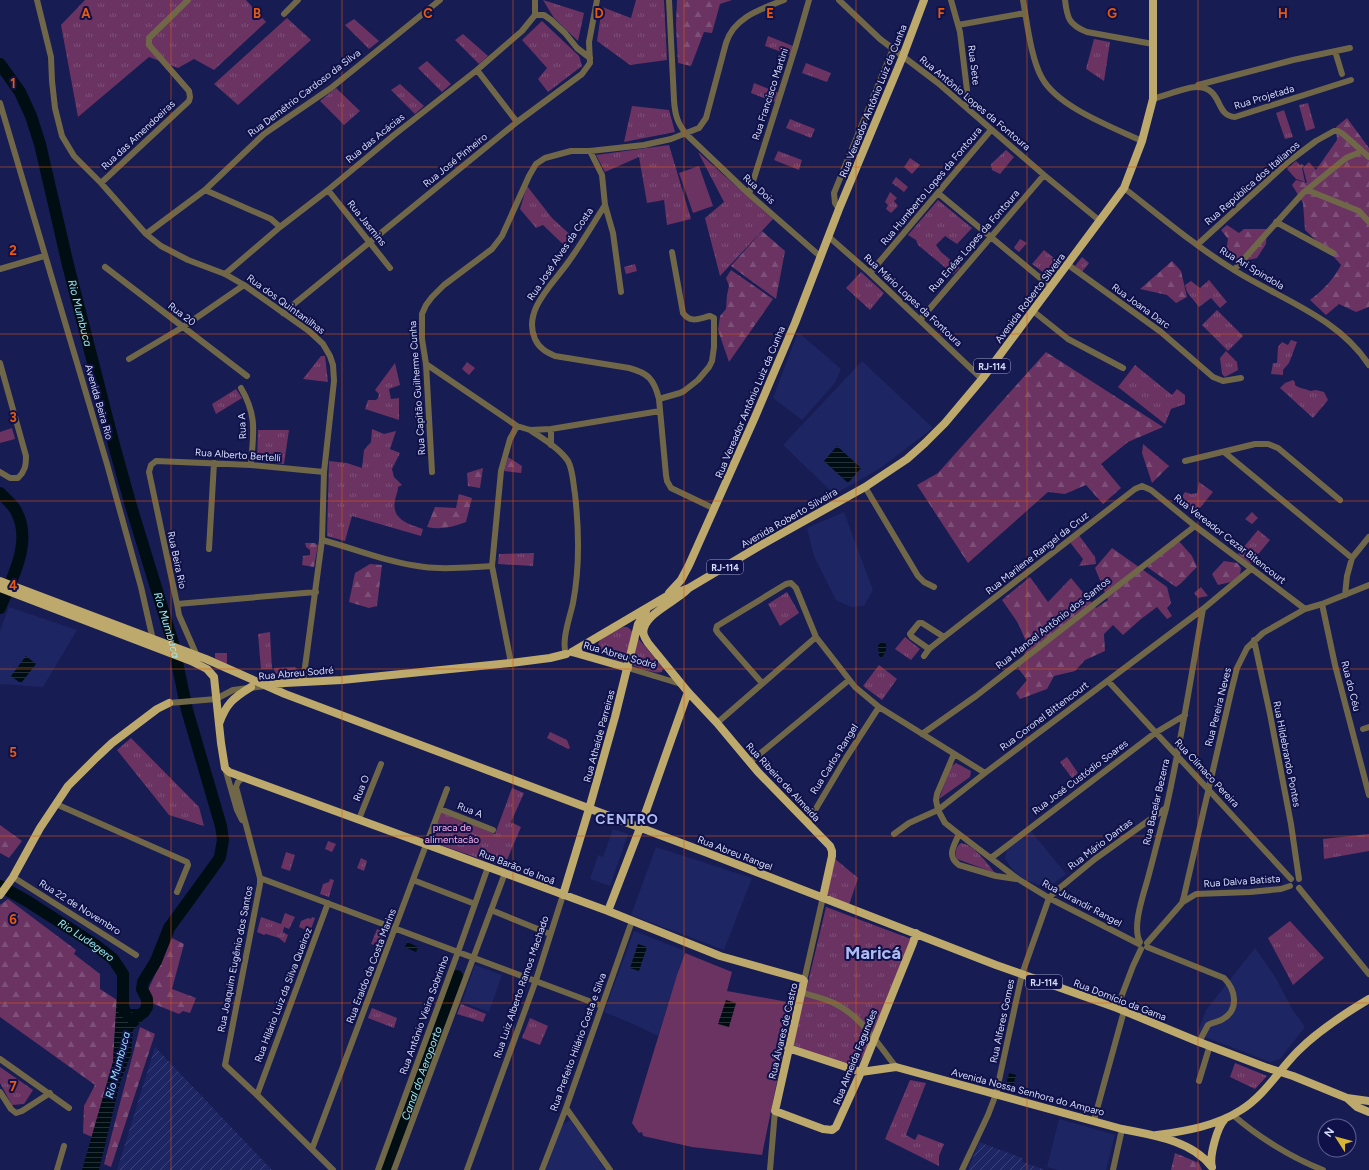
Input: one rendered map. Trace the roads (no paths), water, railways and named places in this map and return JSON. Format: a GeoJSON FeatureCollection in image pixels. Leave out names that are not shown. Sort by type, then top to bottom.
{"type":"FeatureCollection","features":[{"type":"Feature","properties":{"kind":"main road","name":"Rua Vereador Antônio Luiz da Cunha"},"geometry":{"type":"LineString","coordinates":[[666,596],[684,576],[755,417],[822,257],[839,209],[903,56],[924,0]]}},
{"type":"Feature","properties":{"kind":"main road","name":"Avenida Roberto Silveira"},"geometry":{"type":"LineString","coordinates":[[569,653],[650,607],[666,596],[689,588],[770,540],[865,487],[899,465],[925,443],[945,423],[982,379],[1124,188],[1142,141],[1153,99],[1153,0]]}},
{"type":"Feature","properties":{"kind":"main road"},"geometry":{"type":"LineString","coordinates":[[1,585],[193,657]]}},
{"type":"Feature","properties":{"kind":"main road","name":"Avenida Roberto Silveira"},"geometry":{"type":"LineString","coordinates":[[681,684],[648,643],[644,636],[644,631],[648,621],[656,613],[680,597],[689,588]]}},
{"type":"Feature","properties":{"kind":"main road"},"geometry":{"type":"LineString","coordinates":[[19,592],[153,640],[161,646]]}},
{"type":"Feature","properties":{"kind":"main road","name":"Rua Athaíde Parreiras"},"geometry":{"type":"LineString","coordinates":[[589,809],[628,668],[638,624],[650,607]]}},
{"type":"Feature","properties":{"kind":"main road","name":"Rua Abreu Sodré"},"geometry":{"type":"LineString","coordinates":[[266,686],[511,663],[550,658],[569,653],[628,668]]}},
{"type":"Feature","properties":{"kind":"main road","name":"Rua Abreu Rangel"},"geometry":{"type":"LineString","coordinates":[[193,657],[285,694],[823,897]]}},
{"type":"Feature","properties":{"kind":"main road","name":"Rua Joaquim Eugênio dos Santos"},"geometry":{"type":"LineString","coordinates":[[193,657],[212,673],[215,681],[225,768]]}},
{"type":"Feature","properties":{"kind":"main road","name":"RJ-114"},"geometry":{"type":"LineString","coordinates":[[681,684],[688,692]]}},
{"type":"Feature","properties":{"kind":"main road"},"geometry":{"type":"LineString","coordinates":[[219,725],[231,700],[251,687]]}},
{"type":"Feature","properties":{"kind":"main road"},"geometry":{"type":"LineString","coordinates":[[608,911],[640,828],[688,692]]}},
{"type":"Feature","properties":{"kind":"main road","name":"Rua Ribeiro de Almeida"},"geometry":{"type":"LineString","coordinates":[[688,692],[717,723],[769,784],[827,843],[832,851],[823,897]]}},
{"type":"Feature","properties":{"kind":"main road","name":"Rua Abreu Sodré"},"geometry":{"type":"LineString","coordinates":[[2,892],[13,877],[68,786],[96,758],[157,709],[170,703]]}},
{"type":"Feature","properties":{"kind":"main road","name":"Rua Barão de Inoã"},"geometry":{"type":"LineString","coordinates":[[225,768],[229,772],[608,911],[720,956],[795,977],[804,981]]}},
{"type":"Feature","properties":{"kind":"main road","name":"Rua Luiz Alberto Ramos Machado"},"geometry":{"type":"LineString","coordinates":[[563,895],[589,809]]}},
{"type":"Feature","properties":{"kind":"main road","name":"Rua Domício da Gama"},"geometry":{"type":"LineString","coordinates":[[823,897],[1347,1098],[1366,1111],[1369,1118]]}},
{"type":"Feature","properties":{"kind":"main road","name":"Rua Almeida Fagundes"},"geometry":{"type":"LineString","coordinates":[[775,1110],[823,1129],[834,1129],[838,1124],[861,1072],[916,933]]}},
{"type":"Feature","properties":{"kind":"main road","name":"Rua Álvares de Castro"},"geometry":{"type":"LineString","coordinates":[[775,1110],[804,981]]}},
{"type":"Feature","properties":{"kind":"main road"},"geometry":{"type":"LineString","coordinates":[[1212,1168],[1211,1158],[1217,1135],[1221,1124],[1225,1119],[1254,1101],[1266,1090],[1279,1071],[1314,1036],[1352,1009],[1369,1000]]}},
{"type":"Feature","properties":{"kind":"main road"},"geometry":{"type":"LineString","coordinates":[[788,1048],[861,1072]]}},
{"type":"Feature","properties":{"kind":"main road","name":"Avenida Nossa Senhora do Amparo"},"geometry":{"type":"LineString","coordinates":[[861,1072],[896,1067],[1094,1120],[1122,1129],[1154,1136],[1175,1142],[1193,1150],[1202,1156],[1212,1168]]}},
{"type":"Feature","properties":{"kind":"main road","name":"Rua Domício da Gama"},"geometry":{"type":"LineString","coordinates":[[1347,1098],[1369,1101]]}},
{"type":"Feature","properties":{"kind":"main road","name":"Avenida Nossa Senhora do Amparo"},"geometry":{"type":"LineString","coordinates":[[1154,1136],[1197,1128],[1225,1119]]}},
{"type":"Feature","properties":{"kind":"street","name":"Rua dos Quintanilhas"},"geometry":{"type":"LineString","coordinates":[[37,0],[51,57],[55,108],[62,136],[74,156],[101,183],[146,234],[161,246],[172,253],[226,274],[244,285],[309,331],[323,344],[330,356],[333,365],[334,381],[324,472],[322,540],[303,682]]}},
{"type":"Feature","properties":{"kind":"street","name":"Rua das Amendoeiras"},"geometry":{"type":"LineString","coordinates":[[101,183],[189,101],[190,97],[188,91],[149,45],[149,38],[188,0]]}},
{"type":"Feature","properties":{"kind":"street"},"geometry":{"type":"LineString","coordinates":[[284,14],[298,0]]}},
{"type":"Feature","properties":{"kind":"street","name":"Rua Demétrio Cardoso da Silva"},"geometry":{"type":"LineString","coordinates":[[146,234],[205,190],[264,134],[331,88],[440,0]]}},
{"type":"Feature","properties":{"kind":"street"},"geometry":{"type":"LineString","coordinates":[[535,0],[536,15],[544,15],[551,20],[565,33],[577,48],[590,58]]}},
{"type":"Feature","properties":{"kind":"street","name":"Rua José Pinheiro"},"geometry":{"type":"LineString","coordinates":[[283,313],[517,122],[582,74],[588,68],[590,63],[589,42],[597,0]]}},
{"type":"Feature","properties":{"kind":"street","name":"Rua Dois"},"geometry":{"type":"LineString","coordinates":[[669,0],[675,113],[678,123],[686,134],[749,194],[822,257]]}},
{"type":"Feature","properties":{"kind":"street","name":"Rua Capitão Guilherme Cunha"},"geometry":{"type":"LineString","coordinates":[[432,472],[426,364],[422,339],[422,314],[426,305],[444,285],[492,249],[502,236],[529,176],[536,164],[545,158],[571,151],[590,151],[644,145],[670,139],[699,128],[706,118],[726,43],[731,31],[751,13],[784,0]]}},
{"type":"Feature","properties":{"kind":"street","name":"Rua Francisco Martini"},"geometry":{"type":"LineString","coordinates":[[749,194],[794,53],[809,0]]}},
{"type":"Feature","properties":{"kind":"street","name":"Rua Antônio Lopes da Fontoura"},"geometry":{"type":"LineString","coordinates":[[838,0],[880,39],[938,83],[1044,175],[1100,221]]}},
{"type":"Feature","properties":{"kind":"street","name":"Rua Sete"},"geometry":{"type":"LineString","coordinates":[[951,0],[958,25],[967,90],[967,107]]}},
{"type":"Feature","properties":{"kind":"street"},"geometry":{"type":"LineString","coordinates":[[1023,0],[1036,64],[1042,78],[1050,89],[1077,109],[1142,141]]}},
{"type":"Feature","properties":{"kind":"street"},"geometry":{"type":"LineString","coordinates":[[1065,0],[1067,13],[1071,22],[1077,28],[1087,32],[1153,44]]}},
{"type":"Feature","properties":{"kind":"street"},"geometry":{"type":"LineString","coordinates":[[958,25],[1025,13]]}},
{"type":"Feature","properties":{"kind":"street","name":"Rua das Acácias"},"geometry":{"type":"LineString","coordinates":[[226,274],[280,227],[477,70],[517,36],[536,15]]}},
{"type":"Feature","properties":{"kind":"street"},"geometry":{"type":"LineString","coordinates":[[1153,99],[1250,71],[1350,48]]}},
{"type":"Feature","properties":{"kind":"street","name":"Rua Vereador Antônio Luiz da Cunha"},"geometry":{"type":"LineString","coordinates":[[839,209],[835,203],[834,193],[893,49]]}},
{"type":"Feature","properties":{"kind":"street"},"geometry":{"type":"LineString","coordinates":[[1335,51],[1342,74]]}},
{"type":"Feature","properties":{"kind":"street"},"geometry":{"type":"LineString","coordinates":[[477,70],[517,122]]}},
{"type":"Feature","properties":{"kind":"street","name":"Rua Projetada"},"geometry":{"type":"LineString","coordinates":[[1194,87],[1205,88],[1210,91],[1214,94],[1224,113],[1230,117],[1235,117],[1351,80]]}},
{"type":"Feature","properties":{"kind":"street","name":"Avenida Beira Rio"},"geometry":{"type":"LineString","coordinates":[[0,102],[44,256],[86,389],[141,587],[153,640]]}},
{"type":"Feature","properties":{"kind":"street","name":"Rua Humberto Lopes da Fontoura"},"geometry":{"type":"LineString","coordinates":[[870,273],[992,130]]}},
{"type":"Feature","properties":{"kind":"street","name":"Rua República dos Italianos"},"geometry":{"type":"LineString","coordinates":[[1197,245],[1288,162],[1316,141],[1334,131],[1338,131],[1343,134],[1369,157]]}},
{"type":"Feature","properties":{"kind":"street","name":"Rua José Alves da Costa"},"geometry":{"type":"LineString","coordinates":[[590,151],[602,175],[605,205],[613,233],[622,292]]}},
{"type":"Feature","properties":{"kind":"street"},"geometry":{"type":"LineString","coordinates":[[1234,270],[1306,190],[1346,158],[1358,154]]}},
{"type":"Feature","properties":{"kind":"street","name":"Rua Enéas Lopes da Fontoura"},"geometry":{"type":"LineString","coordinates":[[920,320],[1044,175]]}},
{"type":"Feature","properties":{"kind":"street","name":"Rua Ari Spindola"},"geometry":{"type":"LineString","coordinates":[[1124,188],[1197,245],[1234,270],[1327,323],[1366,355],[1369,365]]}},
{"type":"Feature","properties":{"kind":"street"},"geometry":{"type":"LineString","coordinates":[[205,190],[271,218],[280,227]]}},
{"type":"Feature","properties":{"kind":"street","name":"Rua Jasmins"},"geometry":{"type":"LineString","coordinates":[[328,190],[390,268]]}},
{"type":"Feature","properties":{"kind":"street"},"geometry":{"type":"LineString","coordinates":[[1306,190],[1360,211],[1369,222]]}},
{"type":"Feature","properties":{"kind":"street"},"geometry":{"type":"LineString","coordinates":[[938,194],[1051,287]]}},
{"type":"Feature","properties":{"kind":"street","name":"Rua José Alves da Costa"},"geometry":{"type":"LineString","coordinates":[[605,205],[577,250],[539,301],[532,321],[533,334],[538,345],[543,350],[555,356],[629,368],[641,371],[651,379],[657,389],[659,399],[666,475],[669,485],[675,490],[715,509]]}},
{"type":"Feature","properties":{"kind":"street"},"geometry":{"type":"LineString","coordinates":[[1276,222],[1333,253]]}},
{"type":"Feature","properties":{"kind":"street","name":"Rua Mário Lopes da Fontoura"},"geometry":{"type":"LineString","coordinates":[[829,237],[870,273],[982,379]]}},
{"type":"Feature","properties":{"kind":"street"},"geometry":{"type":"LineString","coordinates":[[659,399],[680,394],[698,380],[710,366],[714,348],[714,318],[710,316],[693,320],[688,318],[683,312],[672,252]]}},
{"type":"Feature","properties":{"kind":"street"},"geometry":{"type":"LineString","coordinates":[[0,269],[44,256]]}},
{"type":"Feature","properties":{"kind":"street","name":"Rua Joana Darc"},"geometry":{"type":"LineString","coordinates":[[1067,264],[1161,332],[1213,377],[1223,381],[1242,378]]}},
{"type":"Feature","properties":{"kind":"street","name":"Rua 20"},"geometry":{"type":"LineString","coordinates":[[105,267],[247,376]]}},
{"type":"Feature","properties":{"kind":"street"},"geometry":{"type":"LineString","coordinates":[[129,359],[183,327],[244,285]]}},
{"type":"Feature","properties":{"kind":"street"},"geometry":{"type":"LineString","coordinates":[[1033,311],[1068,339],[1123,368]]}},
{"type":"Feature","properties":{"kind":"street"},"geometry":{"type":"LineString","coordinates":[[0,363],[26,456],[26,465],[18,478],[10,478],[0,472]]}},
{"type":"Feature","properties":{"kind":"street"},"geometry":{"type":"LineString","coordinates":[[426,364],[517,426],[530,430],[563,455],[569,463],[573,475],[578,529],[576,585],[564,646],[569,653]]}},
{"type":"Feature","properties":{"kind":"street","name":"Rua A"},"geometry":{"type":"LineString","coordinates":[[241,388],[248,401],[253,420],[251,465]]}},
{"type":"Feature","properties":{"kind":"street"},"geometry":{"type":"LineString","coordinates":[[530,430],[551,429],[660,411]]}},
{"type":"Feature","properties":{"kind":"street"},"geometry":{"type":"LineString","coordinates":[[511,663],[492,566],[502,471],[510,439],[517,426]]}},
{"type":"Feature","properties":{"kind":"street"},"geometry":{"type":"LineString","coordinates":[[551,429],[551,445]]}},
{"type":"Feature","properties":{"kind":"street"},"geometry":{"type":"LineString","coordinates":[[1185,461],[1254,444],[1262,443],[1273,445],[1340,500]]}},
{"type":"Feature","properties":{"kind":"street"},"geometry":{"type":"LineString","coordinates":[[1224,452],[1352,558]]}},
{"type":"Feature","properties":{"kind":"street","name":"Rua Alberto Bertelli"},"geometry":{"type":"LineString","coordinates":[[151,465],[156,461],[214,463],[324,472]]}},
{"type":"Feature","properties":{"kind":"street"},"geometry":{"type":"LineString","coordinates":[[208,549],[214,463]]}},
{"type":"Feature","properties":{"kind":"street","name":"Rua Beira Rio"},"geometry":{"type":"LineString","coordinates":[[151,465],[149,472],[176,604],[193,657]]}},
{"type":"Feature","properties":{"kind":"street","name":"Rua Vereador Cezar Bitencourt"},"geometry":{"type":"LineString","coordinates":[[1142,486],[1151,490],[1195,526],[1305,609]]}},
{"type":"Feature","properties":{"kind":"street","name":"Rua Marilene Rangel da Cruz"},"geometry":{"type":"LineString","coordinates":[[924,656],[929,649],[1063,544],[1135,489],[1142,486]]}},
{"type":"Feature","properties":{"kind":"street"},"geometry":{"type":"LineString","coordinates":[[865,487],[918,576],[924,582],[934,587]]}},
{"type":"Feature","properties":{"kind":"street","name":"Rua Manoel Antônio dos Santos"},"geometry":{"type":"LineString","coordinates":[[922,734],[976,696],[1195,526]]}},
{"type":"Feature","properties":{"kind":"street"},"geometry":{"type":"LineString","coordinates":[[1345,595],[1347,576],[1352,558],[1369,538]]}},
{"type":"Feature","properties":{"kind":"street"},"geometry":{"type":"LineString","coordinates":[[322,540],[389,560],[424,567],[440,568],[492,566]]}},
{"type":"Feature","properties":{"kind":"street"},"geometry":{"type":"LineString","coordinates":[[1203,609],[1251,569]]}},
{"type":"Feature","properties":{"kind":"street"},"geometry":{"type":"LineString","coordinates":[[762,683],[718,633],[716,628],[718,624],[786,584],[793,584],[816,637],[849,680],[879,707],[985,773]]}},
{"type":"Feature","properties":{"kind":"street","name":"Rua Pereira Neves"},"geometry":{"type":"LineString","coordinates":[[1094,1120],[1120,1010],[1133,966],[1143,945],[1182,902],[1188,884],[1208,789],[1237,668],[1247,648],[1263,632],[1305,609],[1322,604],[1369,585]]}},
{"type":"Feature","properties":{"kind":"street"},"geometry":{"type":"LineString","coordinates":[[176,604],[316,592]]}},
{"type":"Feature","properties":{"kind":"street","name":"Rua do Céu"},"geometry":{"type":"LineString","coordinates":[[1322,604],[1339,680],[1369,796]]}},
{"type":"Feature","properties":{"kind":"street","name":"Rua Coronel Bittencourt"},"geometry":{"type":"LineString","coordinates":[[894,834],[910,823],[938,810],[1203,609]]}},
{"type":"Feature","properties":{"kind":"street","name":"Rua Bacelar Bezerra"},"geometry":{"type":"LineString","coordinates":[[1143,945],[1138,936],[1137,930],[1139,914],[1166,808],[1203,609]]}},
{"type":"Feature","properties":{"kind":"street"},"geometry":{"type":"LineString","coordinates":[[929,649],[910,634],[919,623],[922,623],[944,637]]}},
{"type":"Feature","properties":{"kind":"street"},"geometry":{"type":"LineString","coordinates":[[717,723],[816,637]]}},
{"type":"Feature","properties":{"kind":"street","name":"Rua Hildebrando Pontes"},"geometry":{"type":"LineString","coordinates":[[1254,640],[1272,721],[1291,824],[1294,879]]}},
{"type":"Feature","properties":{"kind":"street","name":"Rua Abreu Sodré"},"geometry":{"type":"LineString","coordinates":[[628,668],[681,684]]}},
{"type":"Feature","properties":{"kind":"street"},"geometry":{"type":"LineString","coordinates":[[750,762],[849,680]]}},
{"type":"Feature","properties":{"kind":"street","name":"Rua Clímaco Pereira"},"geometry":{"type":"LineString","coordinates":[[1108,681],[1155,733],[1294,879]]}},
{"type":"Feature","properties":{"kind":"street","name":"Rua Abreu Sodré"},"geometry":{"type":"LineString","coordinates":[[170,703],[216,699],[230,691],[266,686]]}},
{"type":"Feature","properties":{"kind":"street","name":"Rua Carlos Rangel"},"geometry":{"type":"LineString","coordinates":[[808,822],[846,758],[879,707]]}},
{"type":"Feature","properties":{"kind":"street","name":"Rua José Custódio Soares"},"geometry":{"type":"LineString","coordinates":[[991,858],[1155,733],[1184,715]]}},
{"type":"Feature","properties":{"kind":"street"},"geometry":{"type":"LineString","coordinates":[[938,810],[936,800],[937,794],[954,754]]}},
{"type":"Feature","properties":{"kind":"street","name":"Rua O"},"geometry":{"type":"LineString","coordinates":[[359,819],[380,764]]}},
{"type":"Feature","properties":{"kind":"street","name":"Rua Joaquim Eugênio dos Santos"},"geometry":{"type":"LineString","coordinates":[[225,768],[238,810],[248,834]]}},
{"type":"Feature","properties":{"kind":"street","name":"Rua Joaquim Eugênio dos Santos"},"geometry":{"type":"LineString","coordinates":[[244,777],[238,782],[236,787],[260,878],[260,893],[229,1039],[225,1066],[257,1095]]}},
{"type":"Feature","properties":{"kind":"street","name":"Rua Eraldo da Costa Marins"},"geometry":{"type":"LineString","coordinates":[[312,1149],[396,928],[447,788]]}},
{"type":"Feature","properties":{"kind":"street"},"geometry":{"type":"LineString","coordinates":[[56,804],[187,862],[188,865],[177,892]]}},
{"type":"Feature","properties":{"kind":"street","name":"Rua Mário Dantas"},"geometry":{"type":"LineString","coordinates":[[1049,898],[1096,859],[1166,808]]}},
{"type":"Feature","properties":{"kind":"street","name":"Rua A"},"geometry":{"type":"LineString","coordinates":[[440,809],[494,830]]}},
{"type":"Feature","properties":{"kind":"street","name":"Rua Jurandir Rangel"},"geometry":{"type":"LineString","coordinates":[[938,810],[945,823],[1018,879],[1049,898],[1143,945],[1224,978],[1230,984],[1233,991],[1233,1006],[1225,1018],[1208,1025],[1199,1042]]}},
{"type":"Feature","properties":{"kind":"street","name":"Rua Jurandir Rangel"},"geometry":{"type":"LineString","coordinates":[[959,834],[951,854],[955,862],[959,865],[996,876],[1018,879]]}},
{"type":"Feature","properties":{"kind":"street","name":"Rua Antônio Vieira Sobrinho"},"geometry":{"type":"LineString","coordinates":[[378,1170],[488,867]]}},
{"type":"Feature","properties":{"kind":"street"},"geometry":{"type":"LineString","coordinates":[[394,1170],[472,957],[505,873]]}},
{"type":"Feature","properties":{"kind":"street","name":"Rua 22 de Novembro"},"geometry":{"type":"LineString","coordinates":[[13,877],[136,955]]}},
{"type":"Feature","properties":{"kind":"street"},"geometry":{"type":"LineString","coordinates":[[260,878],[536,980],[602,1006]]}},
{"type":"Feature","properties":{"kind":"street"},"geometry":{"type":"LineString","coordinates":[[1294,879],[1294,889],[1299,888],[1369,974]]}},
{"type":"Feature","properties":{"kind":"street","name":"Rua Dalva Batista"},"geometry":{"type":"LineString","coordinates":[[1182,902],[1196,894],[1281,889],[1294,879]]}},
{"type":"Feature","properties":{"kind":"street"},"geometry":{"type":"LineString","coordinates":[[413,880],[475,904]]}},
{"type":"Feature","properties":{"kind":"street","name":"Rua Dalva Batista"},"geometry":{"type":"LineString","coordinates":[[1188,884],[1191,891],[1196,894]]}},
{"type":"Feature","properties":{"kind":"street","name":"Rua Luiz Alberto Ramos Machado"},"geometry":{"type":"LineString","coordinates":[[467,1170],[536,980],[563,895]]}},
{"type":"Feature","properties":{"kind":"street","name":"Rua Álvares de Castro"},"geometry":{"type":"LineString","coordinates":[[804,981],[823,897]]}},
{"type":"Feature","properties":{"kind":"street","name":"Rua Alferes Gomes"},"geometry":{"type":"LineString","coordinates":[[962,1170],[988,1115],[996,1094],[1022,974],[1049,898]]}},
{"type":"Feature","properties":{"kind":"street","name":"Rua Hilário Luiz da Silva Queiroz"},"geometry":{"type":"LineString","coordinates":[[257,1095],[328,903]]}},
{"type":"Feature","properties":{"kind":"street"},"geometry":{"type":"LineString","coordinates":[[491,910],[550,934]]}},
{"type":"Feature","properties":{"kind":"street","name":"Rua Prefeito Hilário Costa e Silva"},"geometry":{"type":"LineString","coordinates":[[542,1170],[566,1108],[632,921]]}},
{"type":"Feature","properties":{"kind":"street"},"geometry":{"type":"LineString","coordinates":[[801,992],[828,1000],[856,1018],[874,1038],[896,1067]]}},
{"type":"Feature","properties":{"kind":"street"},"geometry":{"type":"LineString","coordinates":[[1199,1081],[1210,1046]]}},
{"type":"Feature","properties":{"kind":"street"},"geometry":{"type":"LineString","coordinates":[[0,1059],[50,1093],[69,1108]]}},
{"type":"Feature","properties":{"kind":"street"},"geometry":{"type":"LineString","coordinates":[[0,1092],[11,1110],[16,1113],[22,1111],[50,1093]]}},
{"type":"Feature","properties":{"kind":"street"},"geometry":{"type":"LineString","coordinates":[[257,1095],[333,1170]]}},
{"type":"Feature","properties":{"kind":"street"},"geometry":{"type":"LineString","coordinates":[[566,1108],[610,1170]]}},
{"type":"Feature","properties":{"kind":"street","name":"Rua Álvares de Castro"},"geometry":{"type":"LineString","coordinates":[[770,1170],[775,1110]]}},
{"type":"Feature","properties":{"kind":"street"},"geometry":{"type":"LineString","coordinates":[[1233,1115],[1254,1132],[1305,1163],[1323,1170]]}},
{"type":"Feature","properties":{"kind":"street"},"geometry":{"type":"LineString","coordinates":[[1113,1170],[1122,1129]]}},
{"type":"Feature","properties":{"kind":"street"},"geometry":{"type":"LineString","coordinates":[[57,1170],[64,1146]]}},
{"type":"Feature","properties":{"kind":"water"},"geometry":{"type":"Polygon","coordinates":[[[837,446],[861,468],[848,483],[824,461],[837,446]]]}},
{"type":"Feature","properties":{"kind":"water"},"geometry":{"type":"Polygon","coordinates":[[[882,642],[886,644],[886,650],[882,658],[879,656],[878,645],[882,642]]]}},
{"type":"Feature","properties":{"kind":"water"},"geometry":{"type":"Polygon","coordinates":[[[26,656],[36,664],[22,682],[19,682],[11,676],[26,656]]]}},
{"type":"Feature","properties":{"kind":"water"},"geometry":{"type":"Polygon","coordinates":[[[407,942],[418,947],[416,952],[405,947],[407,942]]]}},
{"type":"Feature","properties":{"kind":"water"},"geometry":{"type":"Polygon","coordinates":[[[638,944],[647,947],[639,971],[630,968],[638,944]]]}},
{"type":"Feature","properties":{"kind":"water"},"geometry":{"type":"Polygon","coordinates":[[[117,993],[126,998],[130,1009],[141,1009],[151,1012],[133,1030],[131,1054],[120,1083],[99,1170],[82,1170],[113,1062],[117,993]]]}},
{"type":"Feature","properties":{"kind":"water"},"geometry":{"type":"Polygon","coordinates":[[[726,1000],[736,1003],[729,1027],[718,1024],[726,1000]]]}},
{"type":"Feature","properties":{"kind":"water"},"geometry":{"type":"Polygon","coordinates":[[[1009,1073],[1016,1075],[1013,1086],[1006,1085],[1009,1073]]]}},
{"type":"Feature","properties":{"kind":"waterway","name":"Rio Mumbuca"},"geometry":{"type":"LineString","coordinates":[[0,64],[20,92],[31,116],[40,144],[68,265],[114,445],[173,643],[187,710],[221,826],[223,840],[220,857],[217,862],[169,928],[156,961],[143,982],[142,989],[147,999],[147,1007],[144,1012],[133,1019]]}},
{"type":"Feature","properties":{"kind":"waterway","name":"Rio Ludegero"},"geometry":{"type":"LineString","coordinates":[[0,493],[15,509],[20,521],[22,534],[22,546],[19,559],[0,608]]}},
{"type":"Feature","properties":{"kind":"waterway","name":"Rio Ludegero"},"geometry":{"type":"LineString","coordinates":[[0,886],[27,901],[94,944],[113,959],[123,974],[123,1006],[125,1012]]}},
{"type":"Feature","properties":{"kind":"waterway","name":"Canal do Aeroporto"},"geometry":{"type":"LineString","coordinates":[[386,1170],[457,976]]}},
{"type":"Feature","properties":{"kind":"district","name":"CENTRO"},"geometry":{"type":"Point","coordinates":[627,819]}},
{"type":"Feature","properties":{"kind":"district","name":"Maricá"},"geometry":{"type":"Point","coordinates":[873,953]}},
{"type":"Feature","properties":{"kind":"park label","name":"praca de alimentacão"},"geometry":{"type":"Point","coordinates":[452,832]}}]}
